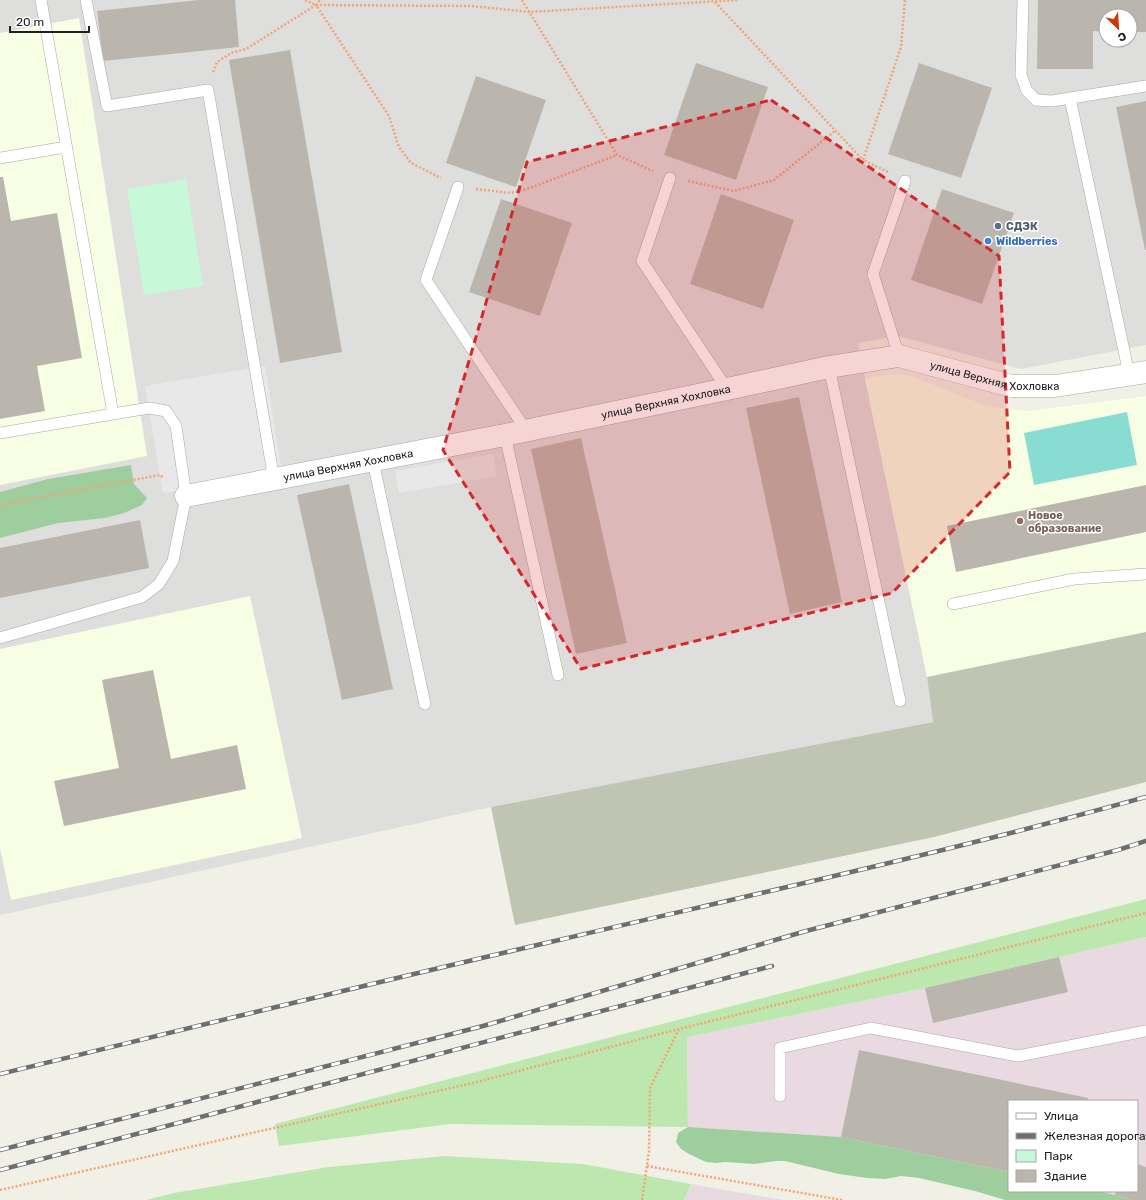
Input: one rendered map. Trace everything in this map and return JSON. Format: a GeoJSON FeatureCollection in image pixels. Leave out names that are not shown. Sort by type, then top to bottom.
{"type":"FeatureCollection","features":[{"type":"Feature","properties":{"kind":"street","name":"улица Верхняя Хохловка"},"geometry":{"type":"LineString","coordinates":[[186,496],[515,433],[727,390],[828,367],[899,356],[1011,386],[1055,386],[1138,373]]}},
{"type":"Feature","properties":{"kind":"lane"},"geometry":{"type":"LineString","coordinates":[[41,0],[113,414]]}},
{"type":"Feature","properties":{"kind":"lane"},"geometry":{"type":"LineString","coordinates":[[86,0],[107,106],[208,90],[274,480]]}},
{"type":"Feature","properties":{"kind":"lane"},"geometry":{"type":"LineString","coordinates":[[1023,0],[1021,75],[1027,92],[1036,100],[1052,101],[1146,86]]}},
{"type":"Feature","properties":{"kind":"lane"},"geometry":{"type":"LineString","coordinates":[[1070,98],[1138,373]]}},
{"type":"Feature","properties":{"kind":"lane"},"geometry":{"type":"LineString","coordinates":[[0,158],[66,147]]}},
{"type":"Feature","properties":{"kind":"lane"},"geometry":{"type":"LineString","coordinates":[[670,178],[642,261],[727,390]]}},
{"type":"Feature","properties":{"kind":"lane"},"geometry":{"type":"LineString","coordinates":[[899,356],[873,274],[905,181]]}},
{"type":"Feature","properties":{"kind":"lane"},"geometry":{"type":"LineString","coordinates":[[458,187],[426,280],[515,433],[558,675]]}},
{"type":"Feature","properties":{"kind":"lane"},"geometry":{"type":"LineString","coordinates":[[828,367],[900,701]]}},
{"type":"Feature","properties":{"kind":"lane"},"geometry":{"type":"LineString","coordinates":[[0,433],[149,408],[166,411],[176,426],[186,496],[173,561],[159,584],[142,597],[0,638]]}},
{"type":"Feature","properties":{"kind":"lane"},"geometry":{"type":"LineString","coordinates":[[373,461],[425,704]]}},
{"type":"Feature","properties":{"kind":"lane"},"geometry":{"type":"LineString","coordinates":[[953,604],[1074,579],[1146,574]]}},
{"type":"Feature","properties":{"kind":"lane"},"geometry":{"type":"LineString","coordinates":[[780,1096],[780,1048],[871,1028],[1018,1056],[1146,1031]]}},
{"type":"Feature","properties":{"kind":"path"},"geometry":{"type":"LineString","coordinates":[[305,0],[316,5],[471,6],[529,12],[738,0]]}},
{"type":"Feature","properties":{"kind":"path"},"geometry":{"type":"LineString","coordinates":[[208,90],[217,62],[231,54],[246,49],[316,5],[320,0]]}},
{"type":"Feature","properties":{"kind":"path"},"geometry":{"type":"LineString","coordinates":[[522,0],[617,155],[670,178],[734,190],[774,180],[836,130]]}},
{"type":"Feature","properties":{"kind":"path"},"geometry":{"type":"LineString","coordinates":[[864,160],[901,47],[905,0]]}},
{"type":"Feature","properties":{"kind":"path"},"geometry":{"type":"LineString","coordinates":[[714,1],[864,160],[905,181]]}},
{"type":"Feature","properties":{"kind":"path"},"geometry":{"type":"LineString","coordinates":[[316,5],[389,116],[399,147],[411,163],[458,187],[511,193],[530,188],[617,155]]}},
{"type":"Feature","properties":{"kind":"path"},"geometry":{"type":"LineString","coordinates":[[0,505],[160,475],[186,496]]}},
{"type":"Feature","properties":{"kind":"path"},"geometry":{"type":"LineString","coordinates":[[0,1190],[474,1083],[679,1028],[1146,914]]}},
{"type":"Feature","properties":{"kind":"path"},"geometry":{"type":"LineString","coordinates":[[642,1200],[649,1151],[650,1088],[679,1028]]}},
{"type":"Feature","properties":{"kind":"path"},"geometry":{"type":"LineString","coordinates":[[647,1166],[842,1200]]}},
{"type":"Feature","properties":{"kind":"highlighted area"},"geometry":{"type":"Polygon","coordinates":[[[771,100],[999,256],[1010,472],[892,593],[581,669],[443,450],[527,162],[771,100]]]}},
{"type":"Feature","properties":{"kind":"shaded area"},"geometry":{"type":"Polygon","coordinates":[[[0,0],[1146,0],[1146,345],[1021,369],[898,336],[858,343],[927,677],[933,722],[491,807],[0,915],[0,0]]]}},
{"type":"Feature","properties":{"kind":"shaded area"},"geometry":{"type":"Polygon","coordinates":[[[79,18],[147,456],[0,485],[0,33],[79,18]]]}},
{"type":"Feature","properties":{"kind":"shaded area"},"geometry":{"type":"Polygon","coordinates":[[[265,366],[282,473],[163,493],[145,386],[265,366]]]}},
{"type":"Feature","properties":{"kind":"shaded area","name":"Новое образование"},"geometry":{"type":"Polygon","coordinates":[[[892,374],[909,375],[987,406],[1027,411],[1146,396],[1146,632],[927,677],[865,379],[892,374]]]}},
{"type":"Feature","properties":{"kind":"shaded area"},"geometry":{"type":"Polygon","coordinates":[[[1127,412],[1137,465],[1034,485],[1024,433],[1127,412]]]}},
{"type":"Feature","properties":{"kind":"shaded area"},"geometry":{"type":"Polygon","coordinates":[[[493,454],[497,476],[399,493],[395,471],[493,454]]]}},
{"type":"Feature","properties":{"kind":"shaded area"},"geometry":{"type":"Polygon","coordinates":[[[250,596],[302,838],[11,900],[0,848],[0,649],[250,596]]]}},
{"type":"Feature","properties":{"kind":"shaded area"},"geometry":{"type":"Polygon","coordinates":[[[1146,632],[1146,782],[934,837],[515,925],[491,807],[933,722],[927,677],[1146,632]]]}},
{"type":"Feature","properties":{"kind":"shaded area"},"geometry":{"type":"Polygon","coordinates":[[[1146,937],[1146,1200],[1131,1200],[1102,1192],[1138,1192],[1138,1100],[1008,1100],[1008,1172],[841,1137],[688,1127],[687,1037],[925,988],[1146,937]]]}},
{"type":"Feature","properties":{"kind":"shaded area"},"geometry":{"type":"Polygon","coordinates":[[[691,1184],[783,1200],[684,1200],[691,1184]]]}},
{"type":"Feature","properties":{"kind":"green space"},"geometry":{"type":"Polygon","coordinates":[[[186,179],[203,286],[144,295],[127,189],[186,179]]]}},
{"type":"Feature","properties":{"kind":"green space"},"geometry":{"type":"Polygon","coordinates":[[[131,465],[134,484],[147,498],[142,505],[124,513],[105,518],[58,523],[0,538],[0,492],[48,479],[131,465]]]}},
{"type":"Feature","properties":{"kind":"green space"},"geometry":{"type":"Polygon","coordinates":[[[1146,899],[1146,937],[925,988],[687,1037],[688,1127],[450,1124],[279,1146],[275,1124],[1146,899]]]}},
{"type":"Feature","properties":{"kind":"green space"},"geometry":{"type":"Polygon","coordinates":[[[688,1127],[841,1137],[1008,1172],[1008,1192],[1102,1192],[1131,1200],[1005,1200],[975,1191],[919,1178],[901,1176],[885,1179],[867,1178],[839,1174],[785,1161],[754,1164],[706,1162],[681,1149],[676,1142],[678,1133],[688,1127]]]}},
{"type":"Feature","properties":{"kind":"green space"},"geometry":{"type":"Polygon","coordinates":[[[445,1156],[583,1164],[691,1184],[684,1200],[146,1200],[174,1193],[329,1167],[445,1156]]]}},
{"type":"Feature","properties":{"kind":"building"},"geometry":{"type":"Polygon","coordinates":[[[198,0],[235,0],[239,47],[103,61],[97,11],[198,0]]]}},
{"type":"Feature","properties":{"kind":"building"},"geometry":{"type":"Polygon","coordinates":[[[1038,0],[1146,0],[1146,32],[1138,32],[1138,8],[1098,8],[1098,31],[1093,31],[1093,69],[1037,69],[1038,0]]]}},
{"type":"Feature","properties":{"kind":"building"},"geometry":{"type":"Polygon","coordinates":[[[290,50],[342,352],[280,363],[229,60],[290,50]]]}},
{"type":"Feature","properties":{"kind":"building"},"geometry":{"type":"Polygon","coordinates":[[[696,63],[768,87],[736,180],[664,155],[696,63]]]}},
{"type":"Feature","properties":{"kind":"building"},"geometry":{"type":"Polygon","coordinates":[[[919,63],[992,88],[961,178],[888,154],[919,63]]]}},
{"type":"Feature","properties":{"kind":"building"},"geometry":{"type":"Polygon","coordinates":[[[476,76],[546,100],[516,187],[446,163],[476,76]]]}},
{"type":"Feature","properties":{"kind":"building"},"geometry":{"type":"Polygon","coordinates":[[[1146,101],[1146,250],[1145,250],[1116,107],[1146,101]]]}},
{"type":"Feature","properties":{"kind":"building"},"geometry":{"type":"Polygon","coordinates":[[[0,177],[3,177],[11,221],[57,213],[82,358],[37,366],[45,411],[0,419],[0,177]]]}},
{"type":"Feature","properties":{"kind":"building"},"geometry":{"type":"Polygon","coordinates":[[[942,189],[1014,213],[982,304],[911,280],[942,189]]]}},
{"type":"Feature","properties":{"kind":"building"},"geometry":{"type":"Polygon","coordinates":[[[721,194],[794,220],[763,309],[690,284],[721,194]]]}},
{"type":"Feature","properties":{"kind":"building"},"geometry":{"type":"Polygon","coordinates":[[[501,199],[572,223],[540,316],[469,292],[501,199]]]}},
{"type":"Feature","properties":{"kind":"building"},"geometry":{"type":"Polygon","coordinates":[[[799,397],[842,602],[790,614],[746,408],[799,397]]]}},
{"type":"Feature","properties":{"kind":"building"},"geometry":{"type":"Polygon","coordinates":[[[581,438],[627,643],[576,654],[531,449],[581,438]]]}},
{"type":"Feature","properties":{"kind":"building"},"geometry":{"type":"Polygon","coordinates":[[[349,484],[393,689],[342,700],[297,495],[349,484]]]}},
{"type":"Feature","properties":{"kind":"building"},"geometry":{"type":"Polygon","coordinates":[[[1146,485],[1146,532],[956,572],[947,526],[1146,485]]]}},
{"type":"Feature","properties":{"kind":"building"},"geometry":{"type":"Polygon","coordinates":[[[140,520],[149,568],[0,598],[0,548],[140,520]]]}},
{"type":"Feature","properties":{"kind":"building"},"geometry":{"type":"Polygon","coordinates":[[[153,670],[171,759],[237,745],[246,789],[64,826],[54,781],[119,768],[102,680],[153,670]]]}},
{"type":"Feature","properties":{"kind":"building"},"geometry":{"type":"Polygon","coordinates":[[[1059,957],[1068,992],[933,1023],[925,988],[1059,957]]]}},
{"type":"Feature","properties":{"kind":"building"},"geometry":{"type":"Polygon","coordinates":[[[859,1050],[1088,1098],[1088,1100],[1008,1100],[1008,1172],[841,1137],[859,1050]]]}},
{"type":"Feature","properties":{"kind":"building"},"geometry":{"type":"Polygon","coordinates":[[[1138,1164],[1146,1167],[1146,1200],[1131,1200],[1115,1195],[1116,1192],[1138,1192],[1138,1164]]]}},
{"type":"Feature","properties":{"kind":"railway"},"geometry":{"type":"LineString","coordinates":[[0,1074],[419,973],[927,854],[1146,797]]}},
{"type":"Feature","properties":{"kind":"railway"},"geometry":{"type":"LineString","coordinates":[[0,1150],[483,1026],[806,931],[1118,850],[1146,841]]}},
{"type":"Feature","properties":{"kind":"railway"},"geometry":{"type":"LineString","coordinates":[[0,1170],[772,966]]}},
{"type":"Feature","properties":{"kind":"place","name":"СДЭК"},"geometry":{"type":"Point","coordinates":[998,226]}},
{"type":"Feature","properties":{"kind":"place","name":"Wildberries"},"geometry":{"type":"Point","coordinates":[988,241]}},
{"type":"Feature","properties":{"kind":"place","name":"Новое образование"},"geometry":{"type":"Point","coordinates":[1020,521]}}]}
